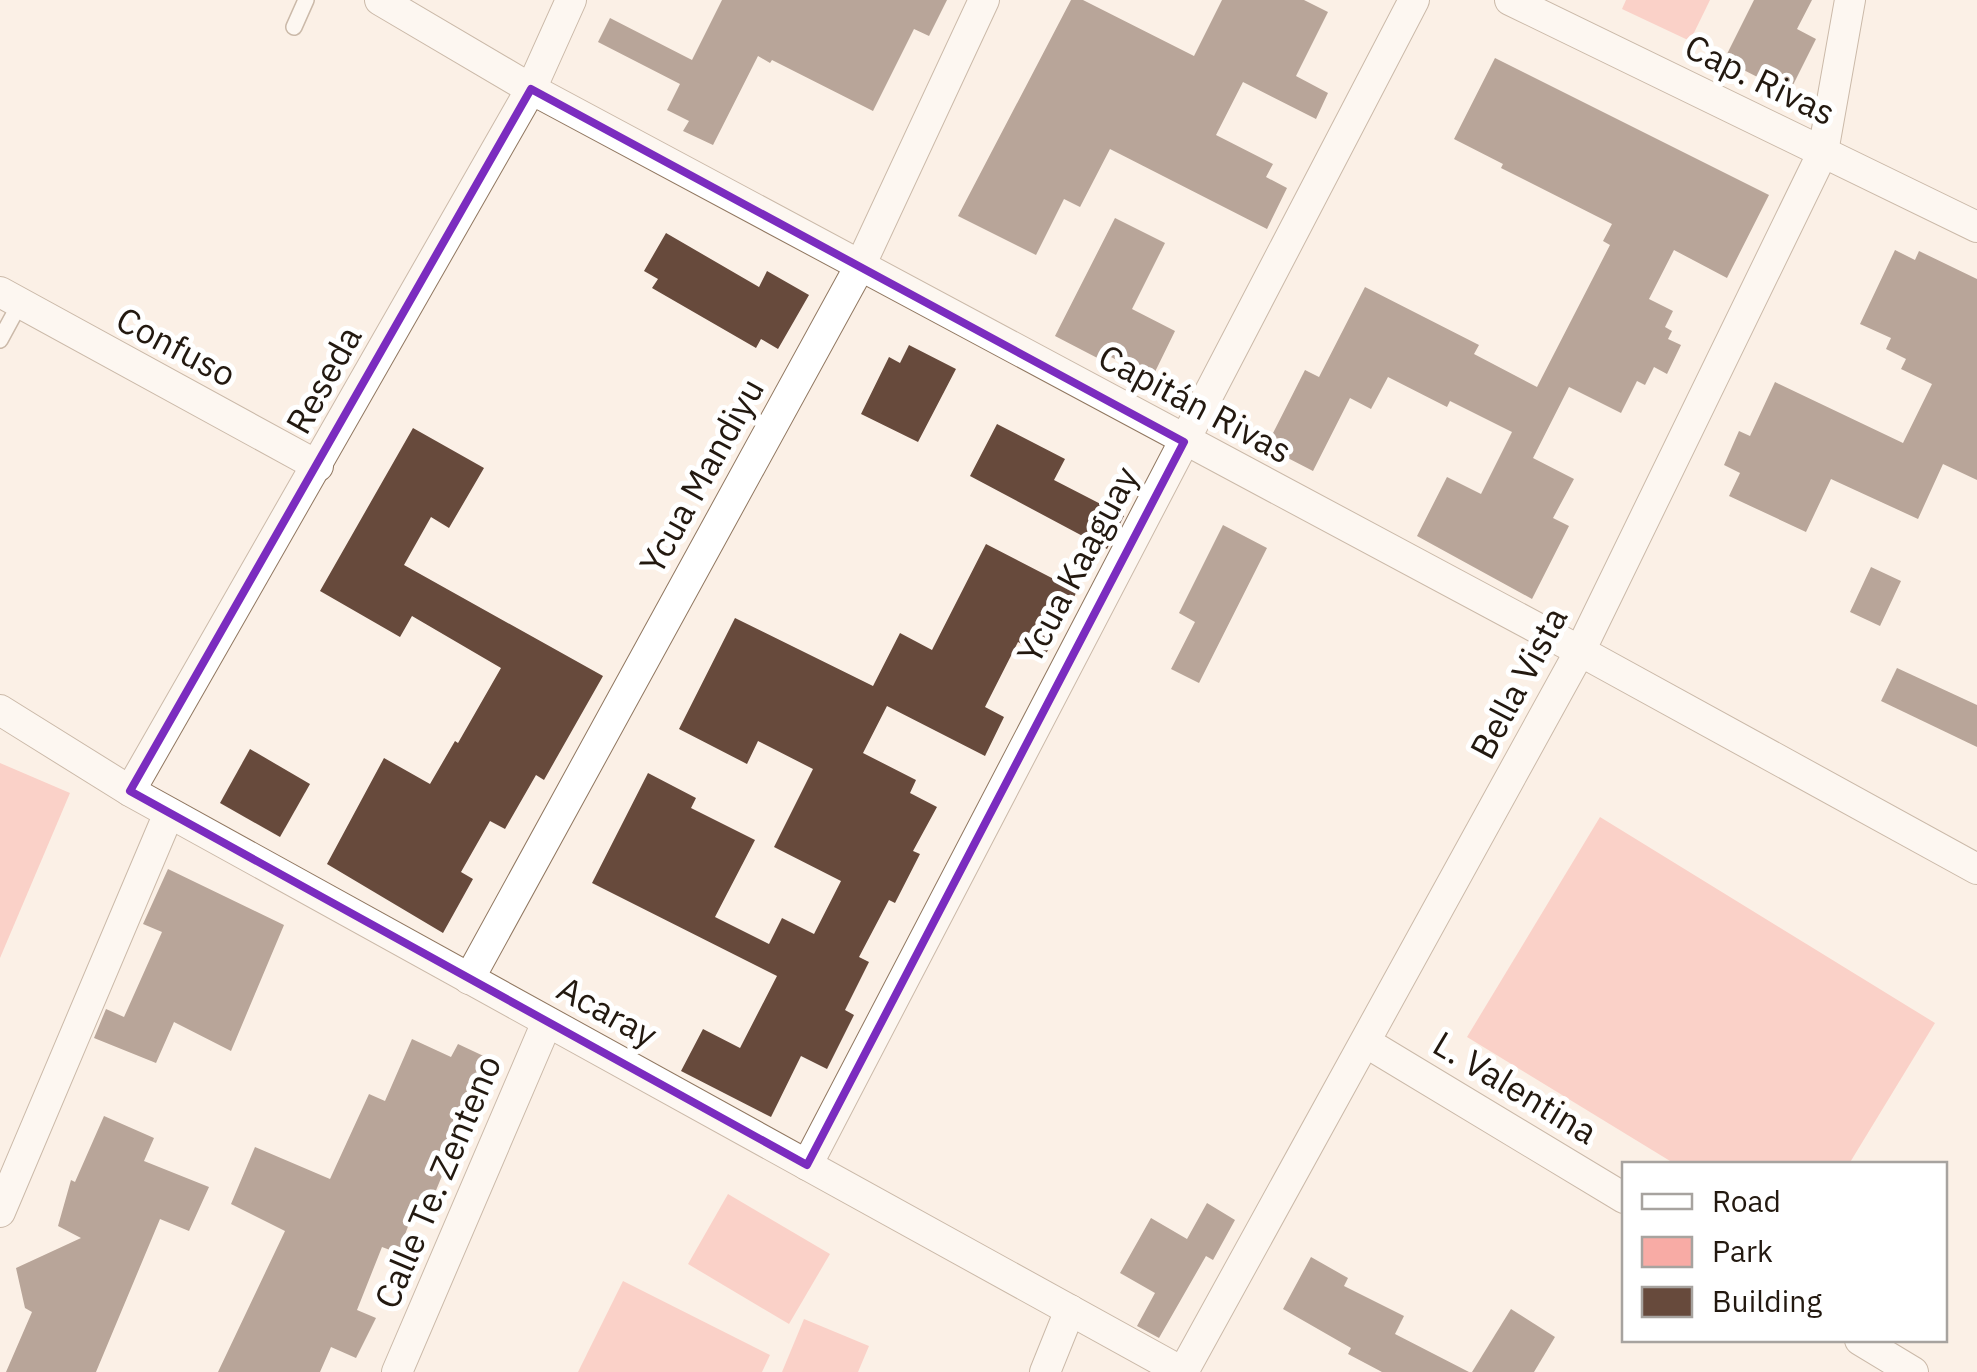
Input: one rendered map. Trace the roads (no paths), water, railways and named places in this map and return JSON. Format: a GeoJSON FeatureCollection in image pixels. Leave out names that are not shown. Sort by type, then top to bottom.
{"type":"FeatureCollection","features":[{"type":"Feature","properties":{"kind":"street","name":"Capitán Rivas"},"geometry":{"type":"LineString","coordinates":[[380,0],[531,89],[1977,868]]}},
{"type":"Feature","properties":{"kind":"street","name":"Reseda"},"geometry":{"type":"LineString","coordinates":[[130,791],[531,89],[572,0]]}},
{"type":"Feature","properties":{"kind":"street","name":"Ycua Mandiyu"},"geometry":{"type":"LineString","coordinates":[[469,978],[860,266],[984,0]]}},
{"type":"Feature","properties":{"kind":"street","name":"Ycua Kaaguay"},"geometry":{"type":"LineString","coordinates":[[807,1165],[1414,0]]}},
{"type":"Feature","properties":{"kind":"street","name":"Cap. Rivas"},"geometry":{"type":"LineString","coordinates":[[1510,0],[1977,227]]}},
{"type":"Feature","properties":{"kind":"street","name":"Bella Vista"},"geometry":{"type":"LineString","coordinates":[[1183,1372],[1580,651],[1822,152],[1850,0]]}},
{"type":"Feature","properties":{"kind":"street","name":"Confuso"},"geometry":{"type":"LineString","coordinates":[[10,298],[318,466]]}},
{"type":"Feature","properties":{"kind":"street","name":"Acaray"},"geometry":{"type":"LineString","coordinates":[[0,710],[169,813],[1183,1372]]}},
{"type":"Feature","properties":{"kind":"street"},"geometry":{"type":"LineString","coordinates":[[0,1212],[169,813]]}},
{"type":"Feature","properties":{"kind":"street","name":"Calle Te. Zenteno"},"geometry":{"type":"LineString","coordinates":[[398,1372],[547,1022]]}},
{"type":"Feature","properties":{"kind":"street","name":"L. Valentina"},"geometry":{"type":"LineString","coordinates":[[1367,1042],[1622,1197]]}},
{"type":"Feature","properties":{"kind":"street"},"geometry":{"type":"LineString","coordinates":[[1045,1372],[1070,1310]]}},
{"type":"Feature","properties":{"kind":"street"},"geometry":{"type":"LineString","coordinates":[[1863,1342],[1914,1372]]}},
{"type":"Feature","properties":{"kind":"lane"},"geometry":{"type":"LineString","coordinates":[[294,27],[306,0]]}},
{"type":"Feature","properties":{"kind":"lane"},"geometry":{"type":"LineString","coordinates":[[0,340],[10,298]]}}]}
